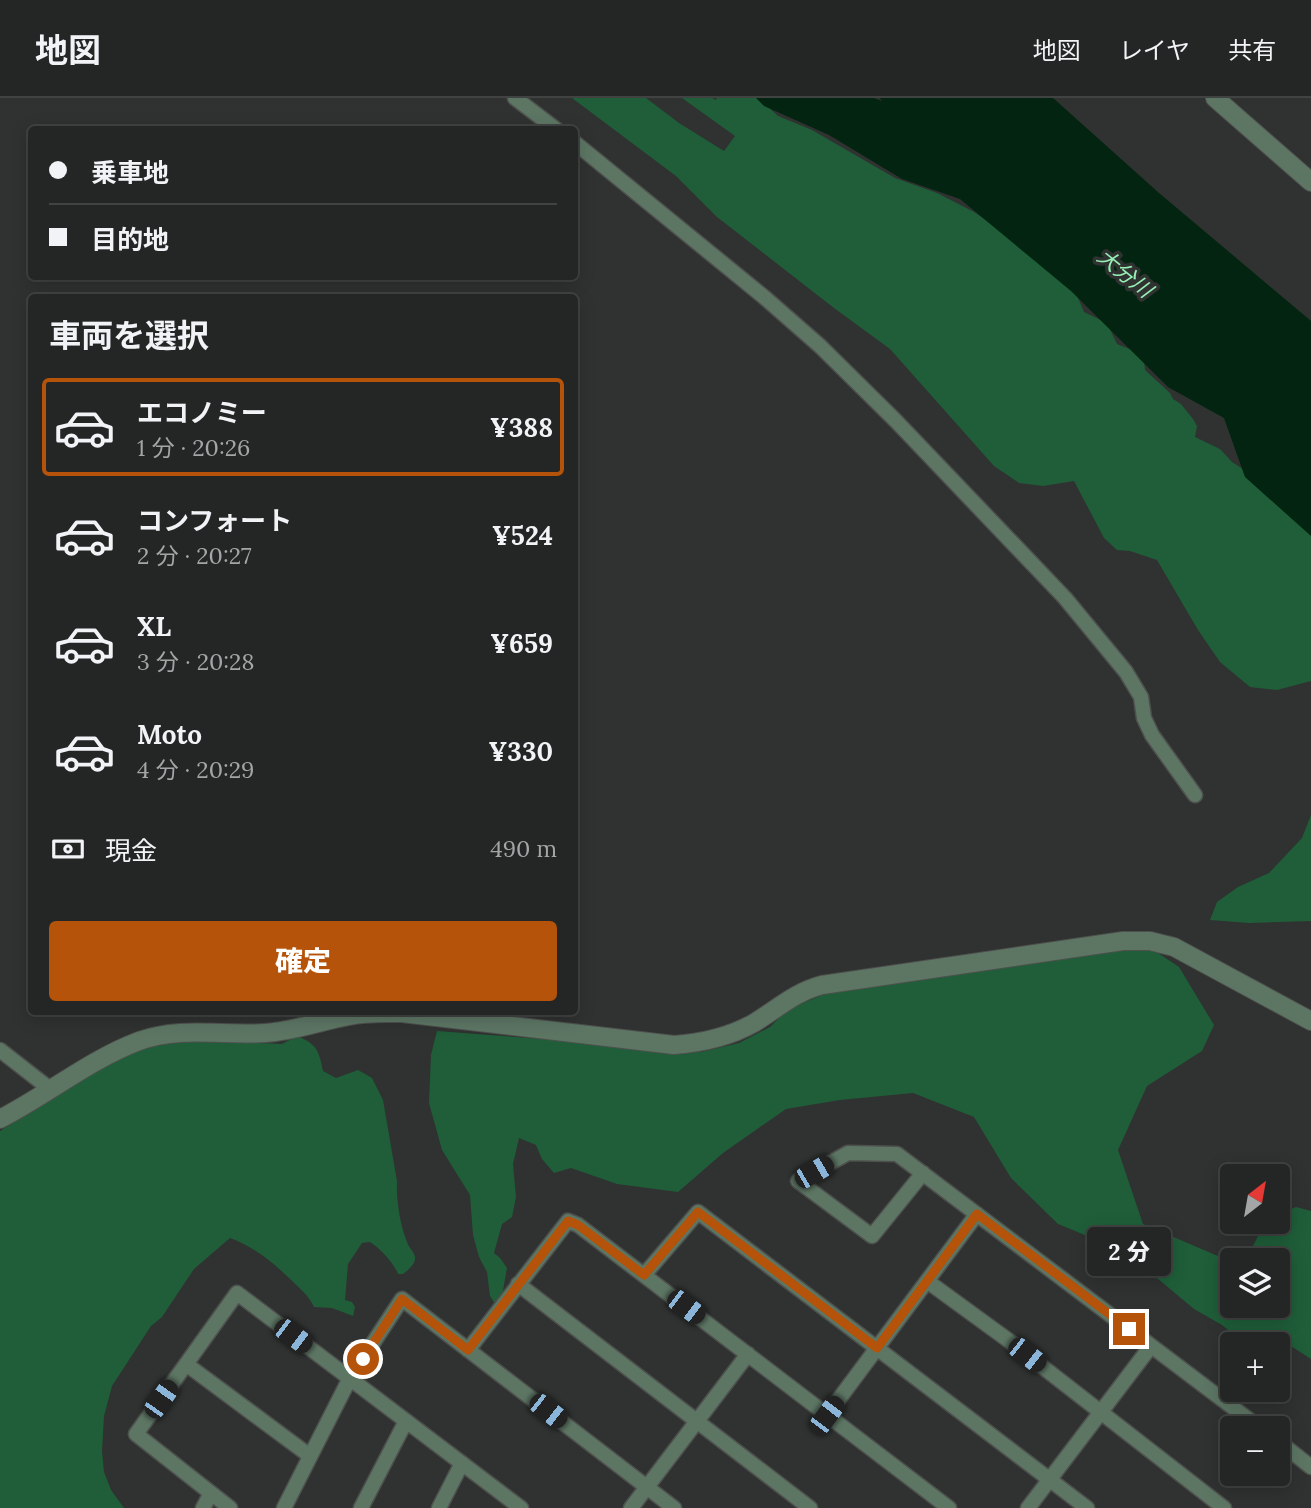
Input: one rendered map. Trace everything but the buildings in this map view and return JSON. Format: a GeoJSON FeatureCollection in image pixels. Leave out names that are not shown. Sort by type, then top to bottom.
{"type":"FeatureCollection","features":[{"type":"Feature","properties":{"kind":"street"},"geometry":{"type":"LineString","coordinates":[[515,98],[552,126]]}},
{"type":"Feature","properties":{"kind":"street"},"geometry":{"type":"LineString","coordinates":[[1214,98],[1311,182]]}},
{"type":"Feature","properties":{"kind":"street"},"geometry":{"type":"LineString","coordinates":[[578,145],[820,346],[896,421],[1065,598],[1126,671],[1141,697],[1144,718],[1152,735],[1195,795]]}},
{"type":"Feature","properties":{"kind":"street"},"geometry":{"type":"LineString","coordinates":[[419,1015],[674,1045],[700,1042],[744,1028],[797,994],[822,985],[1123,941],[1150,941],[1174,947],[1311,1021]]}},
{"type":"Feature","properties":{"kind":"street"},"geometry":{"type":"LineString","coordinates":[[0,1119],[110,1054],[139,1041],[167,1033],[193,1031],[281,1031],[349,1015]]}},
{"type":"Feature","properties":{"kind":"street"},"geometry":{"type":"LineString","coordinates":[[0,1050],[50,1089]]}},
{"type":"Feature","properties":{"kind":"street"},"geometry":{"type":"LineString","coordinates":[[923,1173],[872,1236],[798,1181],[848,1153],[897,1154],[923,1173],[1244,1416]]}},
{"type":"Feature","properties":{"kind":"street"},"geometry":{"type":"LineString","coordinates":[[644,1275],[698,1212],[1087,1508]]}},
{"type":"Feature","properties":{"kind":"street"},"geometry":{"type":"LineString","coordinates":[[827,1415],[977,1214]]}},
{"type":"Feature","properties":{"kind":"street"},"geometry":{"type":"LineString","coordinates":[[468,1350],[568,1221],[578,1225],[949,1508]]}},
{"type":"Feature","properties":{"kind":"street"},"geometry":{"type":"LineString","coordinates":[[928,1281],[1224,1508]]}},
{"type":"Feature","properties":{"kind":"street"},"geometry":{"type":"LineString","coordinates":[[518,1284],[810,1508]]}},
{"type":"Feature","properties":{"kind":"street"},"geometry":{"type":"LineString","coordinates":[[230,1508],[136,1434],[237,1293],[520,1508]]}},
{"type":"Feature","properties":{"kind":"street"},"geometry":{"type":"LineString","coordinates":[[284,1508],[350,1378],[402,1299],[674,1508]]}},
{"type":"Feature","properties":{"kind":"street"},"geometry":{"type":"LineString","coordinates":[[1028,1508],[1151,1346]]}},
{"type":"Feature","properties":{"kind":"street"},"geometry":{"type":"LineString","coordinates":[[631,1508],[748,1354]]}},
{"type":"Feature","properties":{"kind":"street"},"geometry":{"type":"LineString","coordinates":[[186,1364],[310,1456]]}},
{"type":"Feature","properties":{"kind":"street"},"geometry":{"type":"LineString","coordinates":[[361,1508],[406,1421]]}},
{"type":"Feature","properties":{"kind":"street"},"geometry":{"type":"LineString","coordinates":[[1290,1450],[1311,1467]]}},
{"type":"Feature","properties":{"kind":"street"},"geometry":{"type":"LineString","coordinates":[[439,1508],[462,1463]]}},
{"type":"Feature","properties":{"kind":"street"},"geometry":{"type":"LineString","coordinates":[[202,1508],[211,1493]]}},
{"type":"Feature","properties":{"kind":"shaded area"},"geometry":{"type":"Polygon","coordinates":[[[572,98],[646,98],[679,123],[724,151],[735,136],[682,98],[758,98],[778,116],[812,130],[895,178],[937,193],[974,212],[1005,233],[1075,291],[1084,312],[1107,323],[1117,344],[1137,352],[1144,360],[1145,370],[1193,419],[1197,426],[1195,437],[1220,449],[1232,462],[1275,490],[1311,525],[1311,681],[1277,690],[1250,687],[1220,662],[1157,560],[1130,551],[1117,550],[1104,538],[1074,481],[1043,486],[1019,483],[994,466],[890,349],[717,217],[676,176],[572,98]]]}},
{"type":"Feature","properties":{"kind":"shaded area"},"geometry":{"type":"Polygon","coordinates":[[[1311,815],[1311,921],[1249,923],[1210,920],[1217,902],[1238,887],[1269,873],[1302,838],[1311,815]]]}},
{"type":"Feature","properties":{"kind":"shaded area"},"geometry":{"type":"Polygon","coordinates":[[[1152,949],[1179,967],[1214,1025],[1202,1051],[1147,1086],[1118,1150],[1143,1224],[1220,1257],[1220,1318],[1290,1318],[1290,1248],[1252,1248],[1259,1234],[1290,1234],[1290,1210],[1296,1207],[1311,1211],[1311,1359],[1290,1346],[1290,1332],[1231,1332],[1194,1309],[1126,1252],[1058,1224],[1011,1178],[974,1117],[913,1093],[840,1100],[786,1109],[723,1153],[678,1192],[617,1184],[571,1168],[554,1173],[542,1159],[536,1145],[519,1138],[513,1164],[516,1197],[512,1217],[502,1224],[494,1253],[507,1268],[502,1296],[495,1304],[490,1296],[487,1272],[479,1257],[473,1235],[470,1195],[442,1150],[429,1103],[431,1055],[437,1031],[581,1042],[667,1053],[701,1052],[739,1043],[770,1027],[788,1009],[830,992],[1085,950],[1152,949]]]}},
{"type":"Feature","properties":{"kind":"shaded area"},"geometry":{"type":"Polygon","coordinates":[[[297,1036],[316,1049],[323,1071],[336,1078],[358,1070],[372,1078],[383,1100],[397,1181],[399,1212],[402,1228],[415,1257],[413,1264],[403,1274],[398,1274],[377,1247],[369,1242],[362,1243],[348,1264],[345,1300],[352,1302],[355,1307],[353,1316],[332,1308],[314,1307],[303,1291],[269,1260],[230,1238],[194,1269],[162,1317],[151,1326],[112,1386],[104,1416],[104,1472],[111,1490],[124,1508],[0,1508],[0,1131],[105,1065],[142,1048],[215,1041],[282,1044],[297,1036]]]}},
{"type":"Feature","properties":{"kind":"water","name":"大分川"},"geometry":{"type":"Polygon","coordinates":[[[756,98],[874,98],[882,101],[880,98],[1053,98],[1159,193],[1311,321],[1311,536],[1245,477],[1224,418],[1168,387],[1071,291],[960,199],[902,179],[829,135],[764,106],[756,98]]]}},
{"type":"Feature","properties":{"kind":"route"},"geometry":{"type":"LineString","coordinates":[[363,1359],[402,1299],[468,1350],[568,1221],[578,1225],[644,1275],[698,1212],[877,1348],[977,1214],[1129,1329]]}}]}
